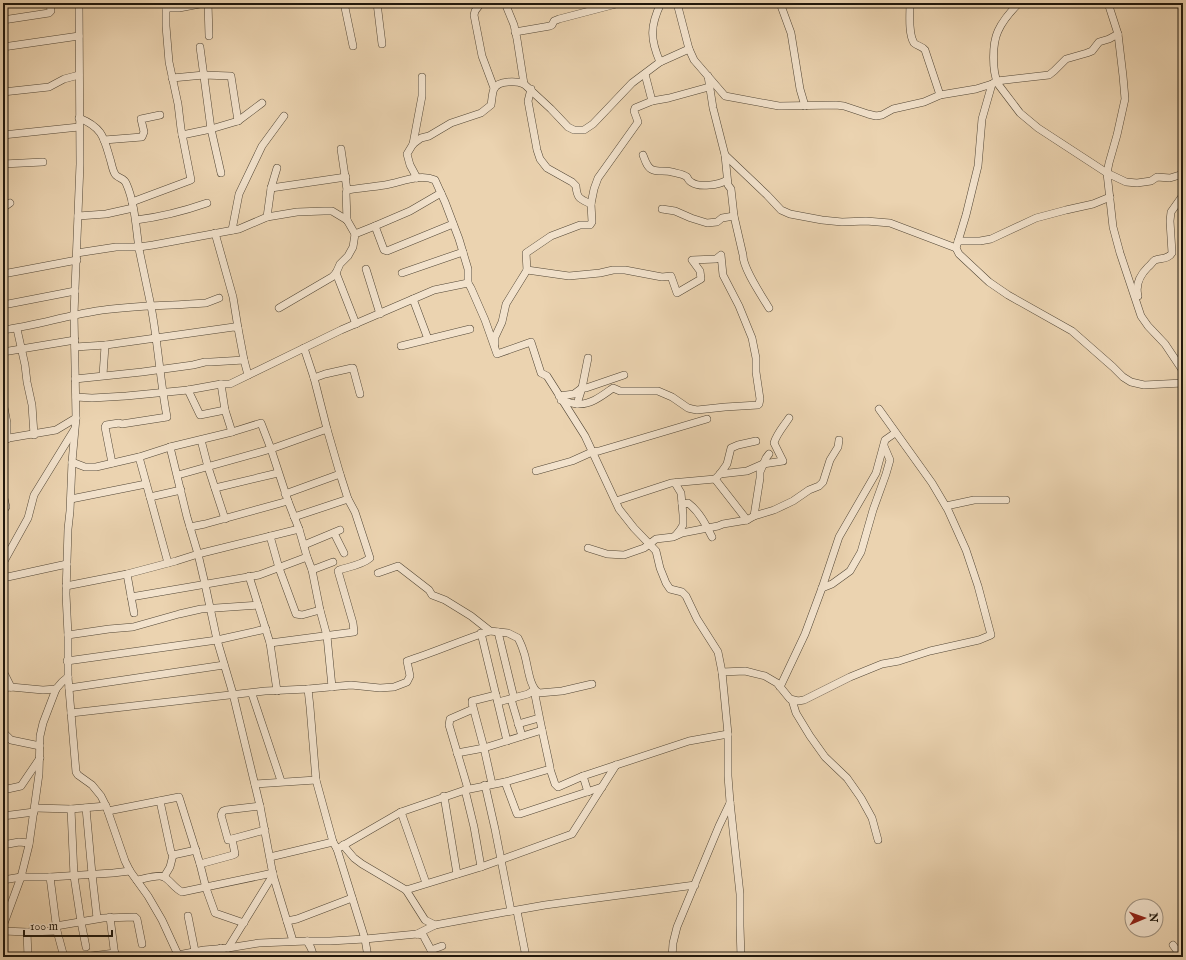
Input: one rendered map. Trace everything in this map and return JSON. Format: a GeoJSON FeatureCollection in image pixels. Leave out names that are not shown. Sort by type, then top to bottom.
{"type":"FeatureCollection","features":[{"type":"Feature","properties":{"kind":"street"},"geometry":{"type":"LineString","coordinates":[[3,20],[49,13],[51,11],[50,3]]}},
{"type":"Feature","properties":{"kind":"street"},"geometry":{"type":"LineString","coordinates":[[78,3],[79,196],[74,314],[76,418],[68,529],[66,586],[68,635],[67,661],[76,772],[81,778],[92,785],[101,796],[107,808],[125,861],[162,920],[179,956],[195,951],[259,943],[365,939],[416,934],[422,935],[432,953],[442,946]]}},
{"type":"Feature","properties":{"kind":"street"},"geometry":{"type":"LineString","coordinates":[[78,216],[106,214],[132,205],[191,180],[169,62],[166,6],[179,8],[207,3],[209,36]]}},
{"type":"Feature","properties":{"kind":"street"},"geometry":{"type":"LineString","coordinates":[[344,3],[353,46]]}},
{"type":"Feature","properties":{"kind":"street"},"geometry":{"type":"LineString","coordinates":[[382,44],[377,3],[391,3]]}},
{"type":"Feature","properties":{"kind":"street"},"geometry":{"type":"LineString","coordinates":[[413,144],[421,138],[429,136],[451,123],[481,113],[491,105],[494,88],[482,56],[474,15],[481,3]]}},
{"type":"Feature","properties":{"kind":"street"},"geometry":{"type":"LineString","coordinates":[[505,3],[515,32],[524,84]]}},
{"type":"Feature","properties":{"kind":"street"},"geometry":{"type":"LineString","coordinates":[[515,32],[550,26],[554,21],[559,19],[618,3]]}},
{"type":"Feature","properties":{"kind":"street"},"geometry":{"type":"LineString","coordinates":[[660,62],[654,49],[652,30],[653,22],[661,3]]}},
{"type":"Feature","properties":{"kind":"street"},"geometry":{"type":"LineString","coordinates":[[677,3],[689,49],[694,60],[725,96],[779,106],[844,106],[876,116],[882,115],[893,109],[924,102],[940,95],[976,89],[995,83],[1049,74],[1066,59],[1087,53],[1099,42],[1118,34]]}},
{"type":"Feature","properties":{"kind":"street"},"geometry":{"type":"LineString","coordinates":[[780,3],[790,33],[805,106]]}},
{"type":"Feature","properties":{"kind":"street"},"geometry":{"type":"LineString","coordinates":[[910,3],[912,38],[917,45],[923,47],[925,50],[940,95]]}},
{"type":"Feature","properties":{"kind":"street"},"geometry":{"type":"LineString","coordinates":[[1019,3],[1012,10],[998,32],[994,59],[995,83],[982,119],[978,166],[957,244],[959,254],[989,282],[1072,331],[1123,377],[1131,382],[1144,386],[1183,383]]}},
{"type":"Feature","properties":{"kind":"street"},"geometry":{"type":"LineString","coordinates":[[1109,4],[1118,34],[1125,99],[1117,135],[1108,163],[1107,173],[1113,227],[1120,254],[1141,316],[1165,344],[1183,371]]}},
{"type":"Feature","properties":{"kind":"street"},"geometry":{"type":"LineString","coordinates":[[3,47],[78,36]]}},
{"type":"Feature","properties":{"kind":"street"},"geometry":{"type":"LineString","coordinates":[[200,47],[211,129],[221,172]]}},
{"type":"Feature","properties":{"kind":"street"},"geometry":{"type":"LineString","coordinates":[[494,88],[498,85],[509,82],[519,82],[524,84],[552,109],[568,127],[574,130],[584,130],[592,124],[632,83],[660,62],[689,49]]}},
{"type":"Feature","properties":{"kind":"street"},"geometry":{"type":"LineString","coordinates":[[645,74],[652,101]]}},
{"type":"Feature","properties":{"kind":"street"},"geometry":{"type":"LineString","coordinates":[[3,92],[49,87],[64,79],[79,75]]}},
{"type":"Feature","properties":{"kind":"street"},"geometry":{"type":"LineString","coordinates":[[172,78],[204,75],[231,76],[238,121]]}},
{"type":"Feature","properties":{"kind":"street"},"geometry":{"type":"LineString","coordinates":[[708,76],[713,108],[725,155],[727,180],[731,189],[734,216],[744,255],[744,262],[752,282],[769,308]]}},
{"type":"Feature","properties":{"kind":"street"},"geometry":{"type":"LineString","coordinates":[[417,178],[410,165],[407,154],[413,144],[422,96],[422,77]]}},
{"type":"Feature","properties":{"kind":"street"},"geometry":{"type":"LineString","coordinates":[[995,83],[1020,113],[1038,128],[1107,173],[1126,182],[1137,183],[1151,181],[1157,177],[1170,178],[1183,174]]}},
{"type":"Feature","properties":{"kind":"street"},"geometry":{"type":"LineString","coordinates":[[495,349],[495,337],[502,322],[506,304],[527,270],[526,253],[551,236],[580,226],[590,225],[592,222],[591,204],[598,178],[638,122],[634,111],[635,108],[652,101],[709,87]]}},
{"type":"Feature","properties":{"kind":"street"},"geometry":{"type":"LineString","coordinates":[[531,89],[528,101],[540,159],[547,168],[572,182],[576,186],[576,193],[578,196],[591,204]]}},
{"type":"Feature","properties":{"kind":"street"},"geometry":{"type":"LineString","coordinates":[[182,135],[211,129],[238,121],[262,103]]}},
{"type":"Feature","properties":{"kind":"street"},"geometry":{"type":"LineString","coordinates":[[104,140],[142,137],[144,132],[141,119],[160,114]]}},
{"type":"Feature","properties":{"kind":"street"},"geometry":{"type":"LineString","coordinates":[[232,230],[239,194],[262,146],[284,116]]}},
{"type":"Feature","properties":{"kind":"street"},"geometry":{"type":"LineString","coordinates":[[79,118],[90,122],[98,129],[104,140],[115,174],[126,182],[136,220],[139,247],[151,306],[167,417],[106,425],[112,463]]}},
{"type":"Feature","properties":{"kind":"street"},"geometry":{"type":"LineString","coordinates":[[3,135],[79,127]]}},
{"type":"Feature","properties":{"kind":"street"},"geometry":{"type":"LineString","coordinates":[[279,308],[326,282],[336,272],[353,247],[355,234],[347,220],[346,177],[341,149]]}},
{"type":"Feature","properties":{"kind":"street"},"geometry":{"type":"LineString","coordinates":[[643,154],[647,165],[654,170],[670,171],[686,176],[690,182],[696,184],[714,185],[727,180]]}},
{"type":"Feature","properties":{"kind":"street"},"geometry":{"type":"LineString","coordinates":[[725,155],[781,210],[790,214],[842,222],[866,221],[890,223],[957,244],[991,239],[1036,218],[1092,204],[1110,197]]}},
{"type":"Feature","properties":{"kind":"street"},"geometry":{"type":"LineString","coordinates":[[3,164],[43,162]]}},
{"type":"Feature","properties":{"kind":"street"},"geometry":{"type":"LineString","coordinates":[[267,217],[270,188],[277,168]]}},
{"type":"Feature","properties":{"kind":"street"},"geometry":{"type":"LineString","coordinates":[[270,188],[346,177]]}},
{"type":"Feature","properties":{"kind":"street"},"geometry":{"type":"LineString","coordinates":[[347,190],[386,185],[417,178],[431,178],[435,180],[463,252],[468,269],[468,283],[485,320],[497,354],[531,342],[542,372],[547,376],[585,436],[619,509],[656,551],[660,568],[666,583],[670,589],[682,592],[686,596],[697,619],[718,652],[722,672],[728,734],[728,776],[740,894],[741,957]]}},
{"type":"Feature","properties":{"kind":"street"},"geometry":{"type":"LineString","coordinates":[[355,234],[410,211],[441,193]]}},
{"type":"Feature","properties":{"kind":"street"},"geometry":{"type":"LineString","coordinates":[[1138,296],[1136,287],[1144,271],[1153,262],[1168,257],[1172,253],[1170,222],[1171,212],[1183,195]]}},
{"type":"Feature","properties":{"kind":"street"},"geometry":{"type":"LineString","coordinates":[[3,208],[10,203]]}},
{"type":"Feature","properties":{"kind":"street"},"geometry":{"type":"LineString","coordinates":[[136,220],[157,218],[207,203]]}},
{"type":"Feature","properties":{"kind":"street"},"geometry":{"type":"LineString","coordinates":[[662,209],[675,211],[707,223],[717,222],[722,218],[734,216]]}},
{"type":"Feature","properties":{"kind":"street"},"geometry":{"type":"LineString","coordinates":[[3,274],[116,247],[139,247],[239,229],[267,217],[297,212],[329,211],[334,212],[347,220]]}},
{"type":"Feature","properties":{"kind":"street"},"geometry":{"type":"LineString","coordinates":[[375,226],[384,250],[387,251],[453,224]]}},
{"type":"Feature","properties":{"kind":"street"},"geometry":{"type":"LineString","coordinates":[[215,233],[233,297],[248,375]]}},
{"type":"Feature","properties":{"kind":"street"},"geometry":{"type":"LineString","coordinates":[[402,273],[463,252]]}},
{"type":"Feature","properties":{"kind":"street"},"geometry":{"type":"LineString","coordinates":[[527,270],[569,276],[600,273],[613,270],[625,270],[662,277],[671,276],[677,293],[701,279],[700,271],[692,260],[716,259],[721,254],[723,275],[739,306],[752,338],[756,358],[756,372],[760,399],[758,405],[692,410],[672,397],[658,392],[620,391],[614,388],[597,399],[585,404],[577,404],[560,398]]}},
{"type":"Feature","properties":{"kind":"street"},"geometry":{"type":"LineString","coordinates":[[366,270],[380,314]]}},
{"type":"Feature","properties":{"kind":"street"},"geometry":{"type":"LineString","coordinates":[[336,272],[356,324]]}},
{"type":"Feature","properties":{"kind":"street"},"geometry":{"type":"LineString","coordinates":[[76,396],[92,398],[105,397],[188,390],[221,384],[230,384],[356,324],[434,290],[468,283]]}},
{"type":"Feature","properties":{"kind":"street"},"geometry":{"type":"LineString","coordinates":[[3,305],[75,291]]}},
{"type":"Feature","properties":{"kind":"street"},"geometry":{"type":"LineString","coordinates":[[3,330],[16,329],[74,314],[98,310],[206,303],[219,298]]}},
{"type":"Feature","properties":{"kind":"street"},"geometry":{"type":"LineString","coordinates":[[414,299],[428,339]]}},
{"type":"Feature","properties":{"kind":"street"},"geometry":{"type":"LineString","coordinates":[[3,352],[20,348],[75,343],[106,345],[234,327],[238,328]]}},
{"type":"Feature","properties":{"kind":"street"},"geometry":{"type":"LineString","coordinates":[[16,329],[25,365],[32,406],[34,434]]}},
{"type":"Feature","properties":{"kind":"street"},"geometry":{"type":"LineString","coordinates":[[401,346],[470,329]]}},
{"type":"Feature","properties":{"kind":"street"},"geometry":{"type":"LineString","coordinates":[[103,375],[106,345]]}},
{"type":"Feature","properties":{"kind":"street"},"geometry":{"type":"LineString","coordinates":[[270,643],[354,632],[353,623],[338,570],[355,565],[370,558],[340,474],[314,378],[304,348]]}},
{"type":"Feature","properties":{"kind":"street"},"geometry":{"type":"LineString","coordinates":[[577,404],[588,358]]}},
{"type":"Feature","properties":{"kind":"street"},"geometry":{"type":"LineString","coordinates":[[75,379],[142,372],[205,362],[244,360]]}},
{"type":"Feature","properties":{"kind":"street"},"geometry":{"type":"LineString","coordinates":[[314,378],[353,368],[360,394]]}},
{"type":"Feature","properties":{"kind":"street"},"geometry":{"type":"LineString","coordinates":[[560,398],[574,394],[582,388],[624,375]]}},
{"type":"Feature","properties":{"kind":"street"},"geometry":{"type":"LineString","coordinates":[[221,384],[225,410],[232,432]]}},
{"type":"Feature","properties":{"kind":"street"},"geometry":{"type":"LineString","coordinates":[[188,390],[200,415],[225,410]]}},
{"type":"Feature","properties":{"kind":"street"},"geometry":{"type":"LineString","coordinates":[[3,402],[7,423],[5,439],[56,430],[76,418]]}},
{"type":"Feature","properties":{"kind":"street"},"geometry":{"type":"LineString","coordinates":[[792,700],[804,700],[850,677],[882,664],[979,640],[991,635],[978,586],[966,550],[946,506],[932,483],[879,409]]}},
{"type":"Feature","properties":{"kind":"street"},"geometry":{"type":"LineString","coordinates":[[616,501],[644,491],[676,483],[747,471],[763,464],[783,461],[774,443],[776,436],[789,418]]}},
{"type":"Feature","properties":{"kind":"street"},"geometry":{"type":"LineString","coordinates":[[536,471],[572,461],[608,447],[707,419]]}},
{"type":"Feature","properties":{"kind":"street"},"geometry":{"type":"LineString","coordinates":[[72,462],[90,467],[112,463],[139,457],[170,447],[232,432],[261,423],[312,570],[327,636],[332,687]]}},
{"type":"Feature","properties":{"kind":"street"},"geometry":{"type":"LineString","coordinates":[[3,563],[28,518],[34,495],[75,428]]}},
{"type":"Feature","properties":{"kind":"street"},"geometry":{"type":"LineString","coordinates":[[178,475],[271,449],[327,429]]}},
{"type":"Feature","properties":{"kind":"street"},"geometry":{"type":"LineString","coordinates":[[780,687],[805,634],[839,537],[876,473],[886,440],[895,433]]}},
{"type":"Feature","properties":{"kind":"street"},"geometry":{"type":"LineString","coordinates":[[201,440],[225,518]]}},
{"type":"Feature","properties":{"kind":"street"},"geometry":{"type":"LineString","coordinates":[[588,548],[607,554],[624,555],[644,548],[656,539],[747,520],[754,516],[778,508],[793,501],[809,490],[819,486],[823,482],[830,460],[838,447],[839,440]]}},
{"type":"Feature","properties":{"kind":"street"},"geometry":{"type":"LineString","coordinates":[[717,476],[727,464],[731,448],[756,441]]}},
{"type":"Feature","properties":{"kind":"street"},"geometry":{"type":"LineString","coordinates":[[822,588],[832,584],[850,571],[861,552],[890,460],[884,446]]}},
{"type":"Feature","properties":{"kind":"street"},"geometry":{"type":"LineString","coordinates":[[170,447],[198,554],[217,640],[233,694],[255,784],[273,874],[293,942]]}},
{"type":"Feature","properties":{"kind":"street"},"geometry":{"type":"LineString","coordinates":[[754,516],[760,472],[769,454]]}},
{"type":"Feature","properties":{"kind":"street"},"geometry":{"type":"LineString","coordinates":[[139,457],[168,563]]}},
{"type":"Feature","properties":{"kind":"street"},"geometry":{"type":"LineString","coordinates":[[215,488],[278,473]]}},
{"type":"Feature","properties":{"kind":"street"},"geometry":{"type":"LineString","coordinates":[[190,527],[225,518],[286,497],[340,474]]}},
{"type":"Feature","properties":{"kind":"street"},"geometry":{"type":"LineString","coordinates":[[717,476],[747,520]]}},
{"type":"Feature","properties":{"kind":"street"},"geometry":{"type":"LineString","coordinates":[[676,483],[682,493],[683,525],[676,535]]}},
{"type":"Feature","properties":{"kind":"street"},"geometry":{"type":"LineString","coordinates":[[71,499],[146,484]]}},
{"type":"Feature","properties":{"kind":"street"},"geometry":{"type":"LineString","coordinates":[[150,498],[181,490]]}},
{"type":"Feature","properties":{"kind":"street"},"geometry":{"type":"LineString","coordinates":[[3,494],[6,507],[3,511]]}},
{"type":"Feature","properties":{"kind":"street"},"geometry":{"type":"LineString","coordinates":[[294,517],[348,499]]}},
{"type":"Feature","properties":{"kind":"street"},"geometry":{"type":"LineString","coordinates":[[946,506],[974,500],[1006,500]]}},
{"type":"Feature","properties":{"kind":"street"},"geometry":{"type":"LineString","coordinates":[[682,503],[688,503],[692,506],[701,518],[712,538]]}},
{"type":"Feature","properties":{"kind":"street"},"geometry":{"type":"LineString","coordinates":[[66,586],[127,574],[198,554],[299,529]]}},
{"type":"Feature","properties":{"kind":"street"},"geometry":{"type":"LineString","coordinates":[[304,545],[337,532],[344,553]]}},
{"type":"Feature","properties":{"kind":"street"},"geometry":{"type":"LineString","coordinates":[[270,536],[279,568],[296,614],[302,615],[320,610]]}},
{"type":"Feature","properties":{"kind":"street"},"geometry":{"type":"LineString","coordinates":[[131,597],[259,575],[307,558]]}},
{"type":"Feature","properties":{"kind":"street"},"geometry":{"type":"LineString","coordinates":[[312,570],[333,562]]}},
{"type":"Feature","properties":{"kind":"street"},"geometry":{"type":"LineString","coordinates":[[3,578],[67,564]]}},
{"type":"Feature","properties":{"kind":"street"},"geometry":{"type":"LineString","coordinates":[[378,573],[398,566],[429,590],[432,595],[445,600],[471,616],[490,631]]}},
{"type":"Feature","properties":{"kind":"street"},"geometry":{"type":"LineString","coordinates":[[127,574],[134,613]]}},
{"type":"Feature","properties":{"kind":"street"},"geometry":{"type":"LineString","coordinates":[[249,576],[270,643],[277,691]]}},
{"type":"Feature","properties":{"kind":"street"},"geometry":{"type":"LineString","coordinates":[[68,635],[133,627],[201,609],[258,605]]}},
{"type":"Feature","properties":{"kind":"street"},"geometry":{"type":"LineString","coordinates":[[67,661],[217,640],[266,629]]}},
{"type":"Feature","properties":{"kind":"street"},"geometry":{"type":"LineString","coordinates":[[71,713],[146,704],[197,700],[233,694],[252,694],[351,685],[380,688],[398,685],[407,682],[410,676],[407,662],[467,638],[490,631],[508,633],[518,638],[524,650],[534,690],[550,769],[555,784],[558,787],[583,776],[689,741],[728,734]]}},
{"type":"Feature","properties":{"kind":"street"},"geometry":{"type":"LineString","coordinates":[[498,632],[522,736]]}},
{"type":"Feature","properties":{"kind":"street"},"geometry":{"type":"LineString","coordinates":[[482,633],[507,741]]}},
{"type":"Feature","properties":{"kind":"street"},"geometry":{"type":"LineString","coordinates":[[69,688],[224,665]]}},
{"type":"Feature","properties":{"kind":"street"},"geometry":{"type":"LineString","coordinates":[[3,671],[11,687]]}},
{"type":"Feature","properties":{"kind":"street"},"geometry":{"type":"LineString","coordinates":[[722,672],[745,671],[756,673],[777,683],[792,700],[796,714],[824,757],[847,778],[861,798],[872,818],[878,840]]}},
{"type":"Feature","properties":{"kind":"street"},"geometry":{"type":"LineString","coordinates":[[3,926],[6,911],[21,877],[29,843],[39,774],[40,736],[43,722],[56,689],[68,677]]}},
{"type":"Feature","properties":{"kind":"street"},"geometry":{"type":"LineString","coordinates":[[534,690],[539,693],[562,691],[592,684]]}},
{"type":"Feature","properties":{"kind":"street"},"geometry":{"type":"LineString","coordinates":[[3,688],[11,687],[43,690],[56,689]]}},
{"type":"Feature","properties":{"kind":"street"},"geometry":{"type":"LineString","coordinates":[[308,689],[316,780],[333,842],[362,864],[406,890],[425,920],[435,925]]}},
{"type":"Feature","properties":{"kind":"street"},"geometry":{"type":"LineString","coordinates":[[526,957],[501,860],[495,829],[484,748],[472,701],[512,698],[528,694],[534,690]]}},
{"type":"Feature","properties":{"kind":"street"},"geometry":{"type":"LineString","coordinates":[[252,694],[281,781]]}},
{"type":"Feature","properties":{"kind":"street"},"geometry":{"type":"LineString","coordinates":[[473,709],[450,718],[449,725],[466,789],[482,867]]}},
{"type":"Feature","properties":{"kind":"street"},"geometry":{"type":"LineString","coordinates":[[518,724],[539,718]]}},
{"type":"Feature","properties":{"kind":"street"},"geometry":{"type":"LineString","coordinates":[[457,753],[484,748],[542,730]]}},
{"type":"Feature","properties":{"kind":"street"},"geometry":{"type":"LineString","coordinates":[[3,732],[11,740],[40,746]]}},
{"type":"Feature","properties":{"kind":"street"},"geometry":{"type":"LineString","coordinates":[[3,790],[21,786],[40,758]]}},
{"type":"Feature","properties":{"kind":"street"},"geometry":{"type":"LineString","coordinates":[[406,890],[482,867],[572,834],[616,765]]}},
{"type":"Feature","properties":{"kind":"street"},"geometry":{"type":"LineString","coordinates":[[340,847],[401,812],[444,796],[466,789],[505,782],[550,769]]}},
{"type":"Feature","properties":{"kind":"street"},"geometry":{"type":"LineString","coordinates":[[583,776],[588,792]]}},
{"type":"Feature","properties":{"kind":"street"},"geometry":{"type":"LineString","coordinates":[[255,784],[281,781],[316,780]]}},
{"type":"Feature","properties":{"kind":"street"},"geometry":{"type":"LineString","coordinates":[[505,782],[517,814],[602,787]]}},
{"type":"Feature","properties":{"kind":"street"},"geometry":{"type":"LineString","coordinates":[[444,796],[457,874]]}},
{"type":"Feature","properties":{"kind":"street"},"geometry":{"type":"LineString","coordinates":[[3,816],[34,810],[107,808],[179,797],[215,913],[244,923]]}},
{"type":"Feature","properties":{"kind":"street"},"geometry":{"type":"LineString","coordinates":[[160,801],[171,852],[173,855],[170,867],[164,877]]}},
{"type":"Feature","properties":{"kind":"street"},"geometry":{"type":"LineString","coordinates":[[672,957],[675,932],[730,802]]}},
{"type":"Feature","properties":{"kind":"street"},"geometry":{"type":"LineString","coordinates":[[260,806],[223,811],[221,815],[228,840],[265,830]]}},
{"type":"Feature","properties":{"kind":"street"},"geometry":{"type":"LineString","coordinates":[[86,808],[97,918]]}},
{"type":"Feature","properties":{"kind":"street"},"geometry":{"type":"LineString","coordinates":[[71,809],[74,876],[86,947]]}},
{"type":"Feature","properties":{"kind":"street"},"geometry":{"type":"LineString","coordinates":[[401,812],[426,883]]}},
{"type":"Feature","properties":{"kind":"street"},"geometry":{"type":"LineString","coordinates":[[200,864],[235,854],[232,839]]}},
{"type":"Feature","properties":{"kind":"street"},"geometry":{"type":"LineString","coordinates":[[3,845],[19,842],[29,843]]}},
{"type":"Feature","properties":{"kind":"street"},"geometry":{"type":"LineString","coordinates":[[270,857],[333,842]]}},
{"type":"Feature","properties":{"kind":"street"},"geometry":{"type":"LineString","coordinates":[[340,847],[352,898],[365,939],[368,957]]}},
{"type":"Feature","properties":{"kind":"street"},"geometry":{"type":"LineString","coordinates":[[173,855],[196,850]]}},
{"type":"Feature","properties":{"kind":"street"},"geometry":{"type":"LineString","coordinates":[[3,880],[21,877],[74,876],[130,871]]}},
{"type":"Feature","properties":{"kind":"street"},"geometry":{"type":"LineString","coordinates":[[137,880],[160,876],[164,877],[176,889],[182,892],[273,874]]}},
{"type":"Feature","properties":{"kind":"street"},"geometry":{"type":"LineString","coordinates":[[223,957],[225,948],[244,923],[273,874]]}},
{"type":"Feature","properties":{"kind":"street"},"geometry":{"type":"LineString","coordinates":[[50,877],[56,928],[64,957]]}},
{"type":"Feature","properties":{"kind":"street"},"geometry":{"type":"LineString","coordinates":[[416,934],[435,925],[514,911],[695,885]]}},
{"type":"Feature","properties":{"kind":"street"},"geometry":{"type":"LineString","coordinates":[[287,921],[297,919],[352,898]]}},
{"type":"Feature","properties":{"kind":"street"},"geometry":{"type":"LineString","coordinates":[[3,931],[27,932],[56,928],[97,918],[135,916],[137,919],[142,944]]}},
{"type":"Feature","properties":{"kind":"street"},"geometry":{"type":"LineString","coordinates":[[188,916],[195,951]]}},
{"type":"Feature","properties":{"kind":"street"},"geometry":{"type":"LineString","coordinates":[[92,956],[115,955],[110,917]]}},
{"type":"Feature","properties":{"kind":"street"},"geometry":{"type":"LineString","coordinates":[[27,932],[28,957]]}},
{"type":"Feature","properties":{"kind":"street"},"geometry":{"type":"LineString","coordinates":[[307,941],[314,957]]}},
{"type":"Feature","properties":{"kind":"street"},"geometry":{"type":"LineString","coordinates":[[1173,945],[1180,957]]}}]}
